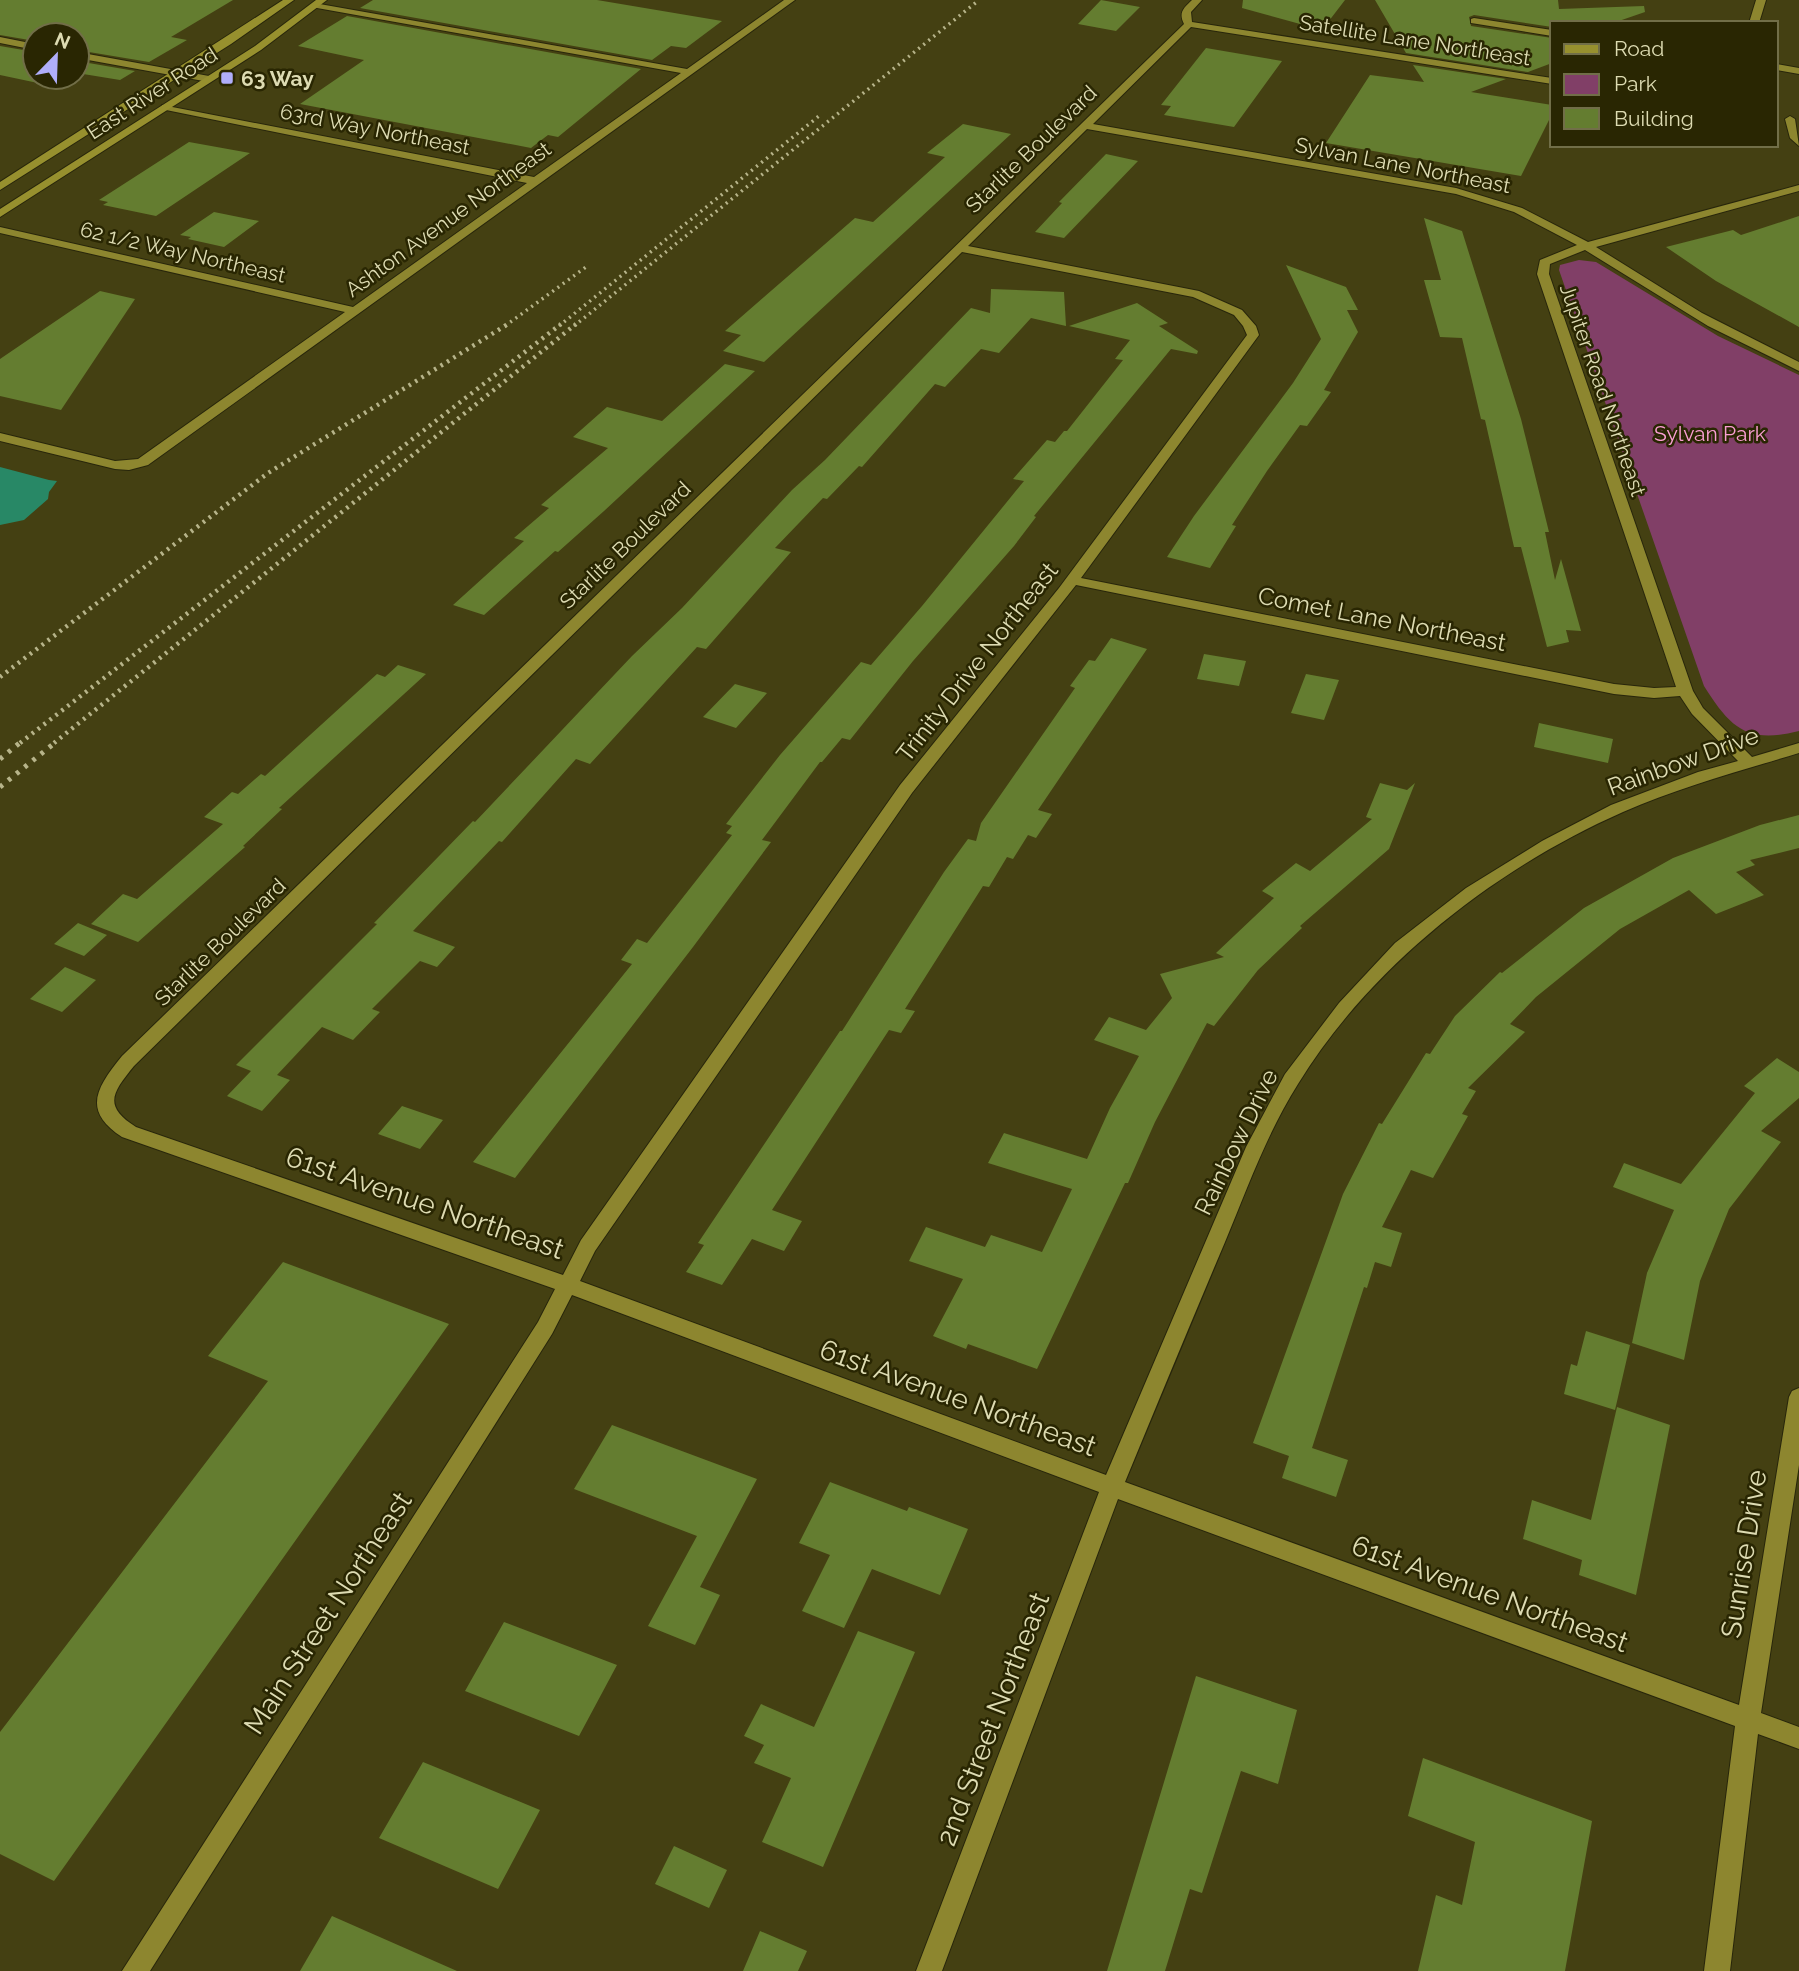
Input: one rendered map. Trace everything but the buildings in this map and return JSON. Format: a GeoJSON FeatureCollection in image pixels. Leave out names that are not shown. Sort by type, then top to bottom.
{"type":"FeatureCollection","features":[{"type":"Feature","properties":{"kind":"main road","name":"East River Road"},"geometry":{"type":"LineString","coordinates":[[0,187],[289,0]]}},
{"type":"Feature","properties":{"kind":"main road","name":"East River Road"},"geometry":{"type":"LineString","coordinates":[[0,214],[258,48],[319,2]]}},
{"type":"Feature","properties":{"kind":"street","name":"Ashton Avenue Northeast"},"geometry":{"type":"LineString","coordinates":[[0,437],[129,466],[143,462],[790,0]]}},
{"type":"Feature","properties":{"kind":"street"},"geometry":{"type":"LineString","coordinates":[[1189,24],[1186,11],[1197,0]]}},
{"type":"Feature","properties":{"kind":"street"},"geometry":{"type":"LineString","coordinates":[[1755,21],[1761,0]]}},
{"type":"Feature","properties":{"kind":"street"},"geometry":{"type":"LineString","coordinates":[[319,2],[689,72]]}},
{"type":"Feature","properties":{"kind":"street"},"geometry":{"type":"LineString","coordinates":[[1474,21],[1550,33]]}},
{"type":"Feature","properties":{"kind":"street","name":"Satellite Lane Northeast"},"geometry":{"type":"LineString","coordinates":[[1189,24],[1550,81]]}},
{"type":"Feature","properties":{"kind":"street","name":"Starlite Boulevard"},"geometry":{"type":"LineString","coordinates":[[106,1106],[109,1085],[128,1061],[1189,24]]}},
{"type":"Feature","properties":{"kind":"street"},"geometry":{"type":"LineString","coordinates":[[0,40],[21,44]]}},
{"type":"Feature","properties":{"kind":"street"},"geometry":{"type":"LineString","coordinates":[[91,58],[209,79]]}},
{"type":"Feature","properties":{"kind":"street"},"geometry":{"type":"LineString","coordinates":[[1778,67],[1799,71]]}},
{"type":"Feature","properties":{"kind":"street","name":"63rd Way Northeast"},"geometry":{"type":"LineString","coordinates":[[166,107],[536,181]]}},
{"type":"Feature","properties":{"kind":"street"},"geometry":{"type":"LineString","coordinates":[[1794,120],[1795,138],[1799,143]]}},
{"type":"Feature","properties":{"kind":"street","name":"Sylvan Lane Northeast"},"geometry":{"type":"LineString","coordinates":[[1086,126],[1483,196],[1528,212],[1589,245],[1685,307],[1799,367]]}},
{"type":"Feature","properties":{"kind":"street","name":"Jupiter Road Northeast"},"geometry":{"type":"LineString","coordinates":[[1748,762],[1698,711],[1685,691],[1543,274],[1545,262],[1589,245],[1799,188]]}},
{"type":"Feature","properties":{"kind":"street","name":"62 1/2 Way Northeast"},"geometry":{"type":"LineString","coordinates":[[0,230],[357,311]]}},
{"type":"Feature","properties":{"kind":"street","name":"Trinity Drive Northeast"},"geometry":{"type":"LineString","coordinates":[[568,1284],[588,1245],[906,789],[1072,580],[1253,335],[1250,324],[1238,311],[1195,294],[959,248]]}},
{"type":"Feature","properties":{"kind":"street","name":"Comet Lane Northeast"},"geometry":{"type":"LineString","coordinates":[[1072,580],[1614,689],[1654,693],[1685,691]]}},
{"type":"Feature","properties":{"kind":"street","name":"Rainbow Drive"},"geometry":{"type":"LineString","coordinates":[[1112,1487],[1255,1147],[1291,1079],[1345,1007],[1401,947],[1472,892],[1548,845],[1617,809],[1748,762],[1799,748]]}},
{"type":"Feature","properties":{"kind":"street","name":"61st Avenue Northeast"},"geometry":{"type":"LineString","coordinates":[[106,1106],[109,1117],[129,1132],[568,1284],[1112,1487],[1799,1738]]}},
{"type":"Feature","properties":{"kind":"street","name":"Main Street Northeast"},"geometry":{"type":"LineString","coordinates":[[135,1971],[545,1328],[568,1284]]}},
{"type":"Feature","properties":{"kind":"street","name":"Sunrise Drive"},"geometry":{"type":"LineString","coordinates":[[1717,1971],[1748,1719],[1799,1397]]}},
{"type":"Feature","properties":{"kind":"street","name":"2nd Street Northeast"},"geometry":{"type":"LineString","coordinates":[[929,1971],[1112,1487]]}},
{"type":"Feature","properties":{"kind":"green space","name":"Sylvan Park"},"geometry":{"type":"Polygon","coordinates":[[[1579,260],[1596,262],[1718,336],[1799,375],[1799,731],[1766,735],[1742,730],[1723,713],[1704,686],[1559,270],[1560,265],[1579,260]]]}},
{"type":"Feature","properties":{"kind":"shaded area"},"geometry":{"type":"Polygon","coordinates":[[[0,467],[57,481],[49,492],[48,499],[24,520],[0,525],[0,467]]]}},
{"type":"Feature","properties":{"kind":"railway"},"geometry":{"type":"LineString","coordinates":[[574,326],[979,0]]}},
{"type":"Feature","properties":{"kind":"railway"},"geometry":{"type":"LineString","coordinates":[[559,326],[819,116]]}},
{"type":"Feature","properties":{"kind":"railway"},"geometry":{"type":"LineString","coordinates":[[506,325],[586,267]]}},
{"type":"Feature","properties":{"kind":"railway"},"geometry":{"type":"LineString","coordinates":[[20,743],[561,324]]}},
{"type":"Feature","properties":{"kind":"railway"},"geometry":{"type":"LineString","coordinates":[[54,743],[576,324]]}},
{"type":"Feature","properties":{"kind":"railway"},"geometry":{"type":"LineString","coordinates":[[0,677],[268,473],[506,325]]}},
{"type":"Feature","properties":{"kind":"railway"},"geometry":{"type":"LineString","coordinates":[[0,759],[22,741]]}},
{"type":"Feature","properties":{"kind":"railway"},"geometry":{"type":"LineString","coordinates":[[0,787],[57,741]]}},
{"type":"Feature","properties":{"kind":"place","name":"63 Way"},"geometry":{"type":"Point","coordinates":[227,78]}}]}
